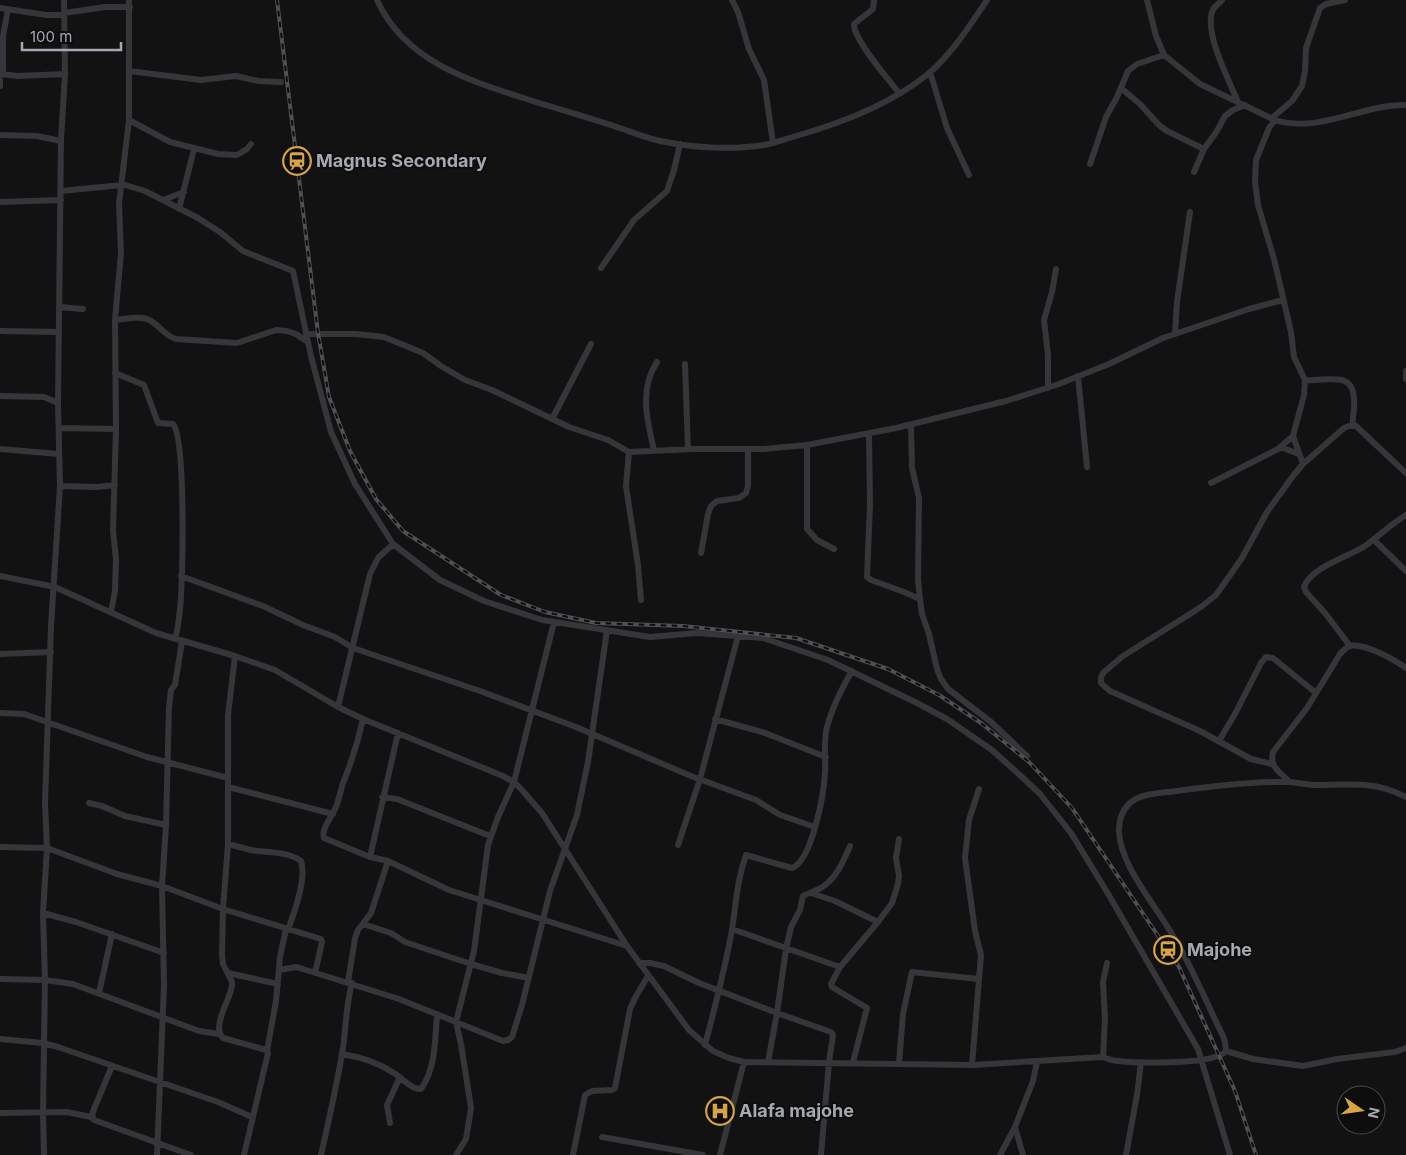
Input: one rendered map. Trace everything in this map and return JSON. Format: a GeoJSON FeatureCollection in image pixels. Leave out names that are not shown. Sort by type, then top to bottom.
{"type":"FeatureCollection","features":[{"type":"Feature","properties":{"kind":"street"},"geometry":{"type":"LineString","coordinates":[[0,86],[4,8],[2,0]]}},
{"type":"Feature","properties":{"kind":"street"},"geometry":{"type":"LineString","coordinates":[[44,1155],[43,1043],[45,980],[43,913],[47,848],[45,803],[48,722],[60,486],[58,403],[61,141],[65,74],[64,0]]}},
{"type":"Feature","properties":{"kind":"street"},"geometry":{"type":"LineString","coordinates":[[377,0],[389,22],[422,56],[486,86],[659,141],[742,147],[773,143],[823,128],[855,116],[916,83],[946,56],[987,0]]}},
{"type":"Feature","properties":{"kind":"street"},"geometry":{"type":"LineString","coordinates":[[732,0],[738,12],[749,49],[764,80],[773,143]]}},
{"type":"Feature","properties":{"kind":"street"},"geometry":{"type":"LineString","coordinates":[[881,0],[875,2],[872,9],[854,24],[854,31],[899,93]]}},
{"type":"Feature","properties":{"kind":"street"},"geometry":{"type":"LineString","coordinates":[[1148,0],[1156,36],[1164,55],[1200,84],[1273,119],[1306,124],[1391,105],[1406,105]]}},
{"type":"Feature","properties":{"kind":"street"},"geometry":{"type":"LineString","coordinates":[[1222,0],[1213,9],[1210,24],[1218,58],[1238,102]]}},
{"type":"Feature","properties":{"kind":"street"},"geometry":{"type":"LineString","coordinates":[[1303,464],[1294,436],[1304,394],[1305,380],[1294,357],[1291,332],[1258,206],[1254,172],[1259,150],[1273,119],[1292,101],[1302,86],[1305,72],[1306,48],[1320,8],[1326,4],[1345,0]]}},
{"type":"Feature","properties":{"kind":"street"},"geometry":{"type":"LineString","coordinates":[[4,8],[46,15],[64,14],[130,3],[129,120],[119,204],[121,237],[115,320],[116,429],[113,532],[116,559],[115,591],[111,612]]}},
{"type":"Feature","properties":{"kind":"street"},"geometry":{"type":"LineString","coordinates":[[1090,164],[1103,124],[1125,77],[1132,67],[1164,55]]}},
{"type":"Feature","properties":{"kind":"street"},"geometry":{"type":"LineString","coordinates":[[129,71],[201,80],[236,76],[258,81],[281,82]]}},
{"type":"Feature","properties":{"kind":"street"},"geometry":{"type":"LineString","coordinates":[[930,72],[947,128],[969,175]]}},
{"type":"Feature","properties":{"kind":"street"},"geometry":{"type":"LineString","coordinates":[[1,76],[65,74]]}},
{"type":"Feature","properties":{"kind":"street"},"geometry":{"type":"LineString","coordinates":[[1121,88],[1167,131],[1204,149]]}},
{"type":"Feature","properties":{"kind":"street"},"geometry":{"type":"LineString","coordinates":[[1194,172],[1204,149],[1217,131],[1224,116],[1233,110],[1245,106]]}},
{"type":"Feature","properties":{"kind":"street"},"geometry":{"type":"LineString","coordinates":[[129,120],[170,142],[194,149],[233,156],[243,152],[251,144]]}},
{"type":"Feature","properties":{"kind":"street"},"geometry":{"type":"LineString","coordinates":[[0,135],[37,136],[61,141]]}},
{"type":"Feature","properties":{"kind":"street"},"geometry":{"type":"LineString","coordinates":[[601,268],[634,220],[667,191],[680,144]]}},
{"type":"Feature","properties":{"kind":"street"},"geometry":{"type":"LineString","coordinates":[[180,209],[194,149]]}},
{"type":"Feature","properties":{"kind":"street"},"geometry":{"type":"LineString","coordinates":[[61,191],[122,184],[145,190],[198,218],[220,232],[243,251],[292,271],[331,432],[355,484],[393,544],[440,580],[514,612],[554,622],[650,637],[697,633],[763,638],[828,660],[917,702],[947,719],[992,750],[1040,794],[1070,833],[1091,866],[1198,1049],[1210,1094],[1230,1155]]}},
{"type":"Feature","properties":{"kind":"street"},"geometry":{"type":"LineString","coordinates":[[163,200],[184,192]]}},
{"type":"Feature","properties":{"kind":"street"},"geometry":{"type":"LineString","coordinates":[[0,202],[61,200]]}},
{"type":"Feature","properties":{"kind":"street"},"geometry":{"type":"LineString","coordinates":[[1175,334],[1177,302],[1190,212]]}},
{"type":"Feature","properties":{"kind":"street"},"geometry":{"type":"LineString","coordinates":[[1048,388],[1048,355],[1044,320],[1056,269]]}},
{"type":"Feature","properties":{"kind":"street"},"geometry":{"type":"LineString","coordinates":[[306,334],[356,334],[384,337],[423,353],[464,380],[492,390],[586,434],[608,440],[629,452],[688,449],[748,449],[808,445],[975,410],[1048,388],[1109,364],[1163,338],[1249,309],[1283,300]]}},
{"type":"Feature","properties":{"kind":"street"},"geometry":{"type":"LineString","coordinates":[[59,307],[83,308]]}},
{"type":"Feature","properties":{"kind":"street"},"geometry":{"type":"LineString","coordinates":[[115,320],[146,318],[169,337],[176,340],[237,343],[276,330],[296,334],[308,342]]}},
{"type":"Feature","properties":{"kind":"street"},"geometry":{"type":"LineString","coordinates":[[0,331],[59,332]]}},
{"type":"Feature","properties":{"kind":"street"},"geometry":{"type":"LineString","coordinates":[[552,419],[591,344]]}},
{"type":"Feature","properties":{"kind":"street"},"geometry":{"type":"LineString","coordinates":[[654,450],[646,408],[650,372],[656,362]]}},
{"type":"Feature","properties":{"kind":"street"},"geometry":{"type":"LineString","coordinates":[[685,364],[688,449]]}},
{"type":"Feature","properties":{"kind":"street"},"geometry":{"type":"LineString","coordinates":[[1406,371],[1406,379]]}},
{"type":"Feature","properties":{"kind":"street"},"geometry":{"type":"LineString","coordinates":[[115,374],[144,385],[158,423],[173,424],[176,429],[180,453],[183,537],[181,607],[174,685],[171,690],[169,707],[166,825],[162,886],[164,953],[161,1084],[157,1155]]}},
{"type":"Feature","properties":{"kind":"street"},"geometry":{"type":"LineString","coordinates":[[1078,376],[1087,467]]}},
{"type":"Feature","properties":{"kind":"street"},"geometry":{"type":"LineString","coordinates":[[1305,380],[1342,379],[1348,382],[1354,397],[1352,425]]}},
{"type":"Feature","properties":{"kind":"street"},"geometry":{"type":"LineString","coordinates":[[0,396],[39,396],[52,399],[58,403]]}},
{"type":"Feature","properties":{"kind":"street"},"geometry":{"type":"LineString","coordinates":[[910,424],[912,468],[919,498],[918,580],[920,599],[922,614],[937,669],[945,686],[952,693],[991,722],[1027,756]]}},
{"type":"Feature","properties":{"kind":"street"},"geometry":{"type":"LineString","coordinates":[[1290,782],[1272,764],[1251,759],[1219,741],[1110,691],[1101,682],[1100,677],[1124,656],[1202,607],[1216,595],[1242,558],[1267,512],[1303,464],[1344,428],[1352,425],[1356,426],[1406,473]]}},
{"type":"Feature","properties":{"kind":"street"},"geometry":{"type":"LineString","coordinates":[[60,428],[116,429]]}},
{"type":"Feature","properties":{"kind":"street"},"geometry":{"type":"LineString","coordinates":[[869,433],[870,505],[867,576],[871,580],[920,599]]}},
{"type":"Feature","properties":{"kind":"street"},"geometry":{"type":"LineString","coordinates":[[1211,483],[1280,447],[1294,436]]}},
{"type":"Feature","properties":{"kind":"street"},"geometry":{"type":"LineString","coordinates":[[808,445],[807,529],[817,540],[834,549]]}},
{"type":"Feature","properties":{"kind":"street"},"geometry":{"type":"LineString","coordinates":[[1280,447],[1299,454]]}},
{"type":"Feature","properties":{"kind":"street"},"geometry":{"type":"LineString","coordinates":[[0,449],[59,454]]}},
{"type":"Feature","properties":{"kind":"street"},"geometry":{"type":"LineString","coordinates":[[701,553],[711,506],[717,501],[739,498],[746,493],[748,486],[748,449]]}},
{"type":"Feature","properties":{"kind":"street"},"geometry":{"type":"LineString","coordinates":[[629,452],[626,486],[638,565],[640,600]]}},
{"type":"Feature","properties":{"kind":"street"},"geometry":{"type":"LineString","coordinates":[[60,486],[97,487],[115,485]]}},
{"type":"Feature","properties":{"kind":"street"},"geometry":{"type":"LineString","coordinates":[[1350,646],[1306,592],[1304,587],[1306,582],[1313,575],[1364,547],[1406,515]]}},
{"type":"Feature","properties":{"kind":"street"},"geometry":{"type":"LineString","coordinates":[[1374,540],[1406,571]]}},
{"type":"Feature","properties":{"kind":"street"},"geometry":{"type":"LineString","coordinates":[[338,706],[364,596],[374,564],[393,544]]}},
{"type":"Feature","properties":{"kind":"street"},"geometry":{"type":"LineString","coordinates":[[0,576],[55,587],[156,633],[275,670],[363,719],[483,766],[514,782],[529,796],[542,813],[627,946],[689,1030],[705,1046],[729,1058],[744,1062],[972,1065],[1103,1057],[1117,1061],[1141,1062],[1202,1061],[1218,1058],[1226,1051]]}},
{"type":"Feature","properties":{"kind":"street"},"geometry":{"type":"LineString","coordinates":[[181,576],[263,606],[353,648],[480,691],[592,734],[756,800],[780,815],[815,828]]}},
{"type":"Feature","properties":{"kind":"street"},"geometry":{"type":"LineString","coordinates":[[456,1155],[466,1139],[471,1108],[456,1022],[471,964],[485,860],[490,836],[514,782],[554,622]]}},
{"type":"Feature","properties":{"kind":"street"},"geometry":{"type":"LineString","coordinates":[[279,970],[296,967],[399,999],[502,1040],[508,1040],[512,1037],[529,978],[550,891],[577,815],[588,762],[607,630]]}},
{"type":"Feature","properties":{"kind":"street"},"geometry":{"type":"LineString","coordinates":[[678,845],[700,779],[738,636]]}},
{"type":"Feature","properties":{"kind":"street"},"geometry":{"type":"LineString","coordinates":[[1272,764],[1273,752],[1316,693],[1340,654],[1350,646],[1356,645],[1372,650],[1406,668]]}},
{"type":"Feature","properties":{"kind":"street"},"geometry":{"type":"LineString","coordinates":[[0,654],[51,652]]}},
{"type":"Feature","properties":{"kind":"street"},"geometry":{"type":"LineString","coordinates":[[219,1034],[218,1029],[221,1016],[232,991],[232,982],[223,964],[222,954],[228,844],[228,714],[235,656]]}},
{"type":"Feature","properties":{"kind":"street"},"geometry":{"type":"LineString","coordinates":[[1219,741],[1266,657],[1273,658],[1316,693]]}},
{"type":"Feature","properties":{"kind":"street"},"geometry":{"type":"LineString","coordinates":[[705,1046],[732,930],[737,885],[746,855],[792,868],[796,867],[804,854],[815,828],[825,784],[827,726],[852,671]]}},
{"type":"Feature","properties":{"kind":"street"},"geometry":{"type":"LineString","coordinates":[[0,713],[24,714],[147,757],[228,778]]}},
{"type":"Feature","properties":{"kind":"street"},"geometry":{"type":"LineString","coordinates":[[363,719],[358,744],[333,814],[324,831],[324,838],[370,857],[388,861],[449,890],[627,946]]}},
{"type":"Feature","properties":{"kind":"street"},"geometry":{"type":"LineString","coordinates":[[715,719],[765,733],[826,757]]}},
{"type":"Feature","properties":{"kind":"street"},"geometry":{"type":"LineString","coordinates":[[370,857],[382,796],[398,732]]}},
{"type":"Feature","properties":{"kind":"street"},"geometry":{"type":"LineString","coordinates":[[1226,1051],[1225,1042],[1190,965],[1129,864],[1120,843],[1120,820],[1124,810],[1138,798],[1157,794],[1205,788],[1290,782],[1367,785],[1406,797]]}},
{"type":"Feature","properties":{"kind":"street"},"geometry":{"type":"LineString","coordinates":[[228,787],[333,814]]}},
{"type":"Feature","properties":{"kind":"street"},"geometry":{"type":"LineString","coordinates":[[972,1065],[981,956],[975,931],[965,858],[969,820],[979,790]]}},
{"type":"Feature","properties":{"kind":"street"},"geometry":{"type":"LineString","coordinates":[[382,796],[397,799],[490,836]]}},
{"type":"Feature","properties":{"kind":"street"},"geometry":{"type":"LineString","coordinates":[[89,803],[125,816],[166,825]]}},
{"type":"Feature","properties":{"kind":"street"},"geometry":{"type":"LineString","coordinates":[[853,1062],[867,1010],[866,1006],[832,987],[832,978],[892,903],[899,876],[896,858],[899,839]]}},
{"type":"Feature","properties":{"kind":"street"},"geometry":{"type":"LineString","coordinates":[[228,844],[253,850],[278,852],[297,858],[301,862],[302,874],[295,908],[287,930],[267,1052],[244,1155]]}},
{"type":"Feature","properties":{"kind":"street"},"geometry":{"type":"LineString","coordinates":[[768,1062],[791,927],[800,910],[803,896],[823,887],[834,876],[850,846]]}},
{"type":"Feature","properties":{"kind":"street"},"geometry":{"type":"LineString","coordinates":[[0,847],[47,848],[117,874],[162,886],[223,909],[322,940],[315,973]]}},
{"type":"Feature","properties":{"kind":"street"},"geometry":{"type":"LineString","coordinates":[[321,1155],[342,1054],[355,938],[372,913],[388,861]]}},
{"type":"Feature","properties":{"kind":"street"},"geometry":{"type":"LineString","coordinates":[[811,893],[842,904],[878,922]]}},
{"type":"Feature","properties":{"kind":"street"},"geometry":{"type":"LineString","coordinates":[[43,913],[112,934],[164,953]]}},
{"type":"Feature","properties":{"kind":"street"},"geometry":{"type":"LineString","coordinates":[[363,924],[391,933],[406,942],[471,964],[529,978]]}},
{"type":"Feature","properties":{"kind":"street"},"geometry":{"type":"LineString","coordinates":[[732,930],[840,967]]}},
{"type":"Feature","properties":{"kind":"street"},"geometry":{"type":"LineString","coordinates":[[99,993],[112,934]]}},
{"type":"Feature","properties":{"kind":"street"},"geometry":{"type":"LineString","coordinates":[[639,963],[659,964],[777,1013],[832,1032],[821,1155]]}},
{"type":"Feature","properties":{"kind":"street"},"geometry":{"type":"LineString","coordinates":[[1103,1057],[1105,1018],[1103,982],[1107,963]]}},
{"type":"Feature","properties":{"kind":"street"},"geometry":{"type":"LineString","coordinates":[[899,1063],[903,1014],[912,972],[980,979]]}},
{"type":"Feature","properties":{"kind":"street"},"geometry":{"type":"LineString","coordinates":[[228,973],[278,984]]}},
{"type":"Feature","properties":{"kind":"street"},"geometry":{"type":"LineString","coordinates":[[573,1155],[585,1095],[615,1088],[630,1009],[648,976]]}},
{"type":"Feature","properties":{"kind":"street"},"geometry":{"type":"LineString","coordinates":[[0,979],[45,980],[73,984],[162,1019],[198,1031],[219,1034],[223,1038],[267,1052]]}},
{"type":"Feature","properties":{"kind":"street"},"geometry":{"type":"LineString","coordinates":[[342,1054],[369,1059],[418,1090],[423,1086],[431,1067],[437,1014]]}},
{"type":"Feature","properties":{"kind":"street"},"geometry":{"type":"LineString","coordinates":[[0,1039],[43,1043],[218,1102],[252,1117]]}},
{"type":"Feature","properties":{"kind":"street"},"geometry":{"type":"LineString","coordinates":[[1226,1051],[1253,1059],[1303,1066],[1337,1059],[1395,1052],[1406,1048]]}},
{"type":"Feature","properties":{"kind":"street"},"geometry":{"type":"LineString","coordinates":[[720,1155],[744,1062]]}},
{"type":"Feature","properties":{"kind":"street"},"geometry":{"type":"LineString","coordinates":[[1000,1155],[1015,1127],[1033,1081],[1037,1062]]}},
{"type":"Feature","properties":{"kind":"street"},"geometry":{"type":"LineString","coordinates":[[1126,1155],[1141,1062]]}},
{"type":"Feature","properties":{"kind":"street"},"geometry":{"type":"LineString","coordinates":[[92,1118],[112,1066]]}},
{"type":"Feature","properties":{"kind":"street"},"geometry":{"type":"LineString","coordinates":[[390,1123],[387,1105],[400,1077]]}},
{"type":"Feature","properties":{"kind":"street"},"geometry":{"type":"LineString","coordinates":[[0,1114],[67,1112],[91,1117],[96,1122],[191,1155]]}},
{"type":"Feature","properties":{"kind":"street"},"geometry":{"type":"LineString","coordinates":[[1015,1127],[1023,1155]]}},
{"type":"Feature","properties":{"kind":"street"},"geometry":{"type":"LineString","coordinates":[[602,1137],[703,1155]]}},
{"type":"Feature","properties":{"kind":"railway"},"geometry":{"type":"LineString","coordinates":[[277,0],[318,333],[329,397],[350,451],[376,499],[403,531],[501,595],[545,612],[596,623],[683,626],[796,638],[888,669],[939,695],[981,723],[1029,762],[1072,808],[1179,967],[1235,1091],[1256,1155]]}},
{"type":"Feature","properties":{"kind":"place","name":"Magnus Secondary"},"geometry":{"type":"Point","coordinates":[297,161]}},
{"type":"Feature","properties":{"kind":"place","name":"Majohe"},"geometry":{"type":"Point","coordinates":[1168,950]}},
{"type":"Feature","properties":{"kind":"place","name":"Alafa majohe"},"geometry":{"type":"Point","coordinates":[720,1111]}}]}
